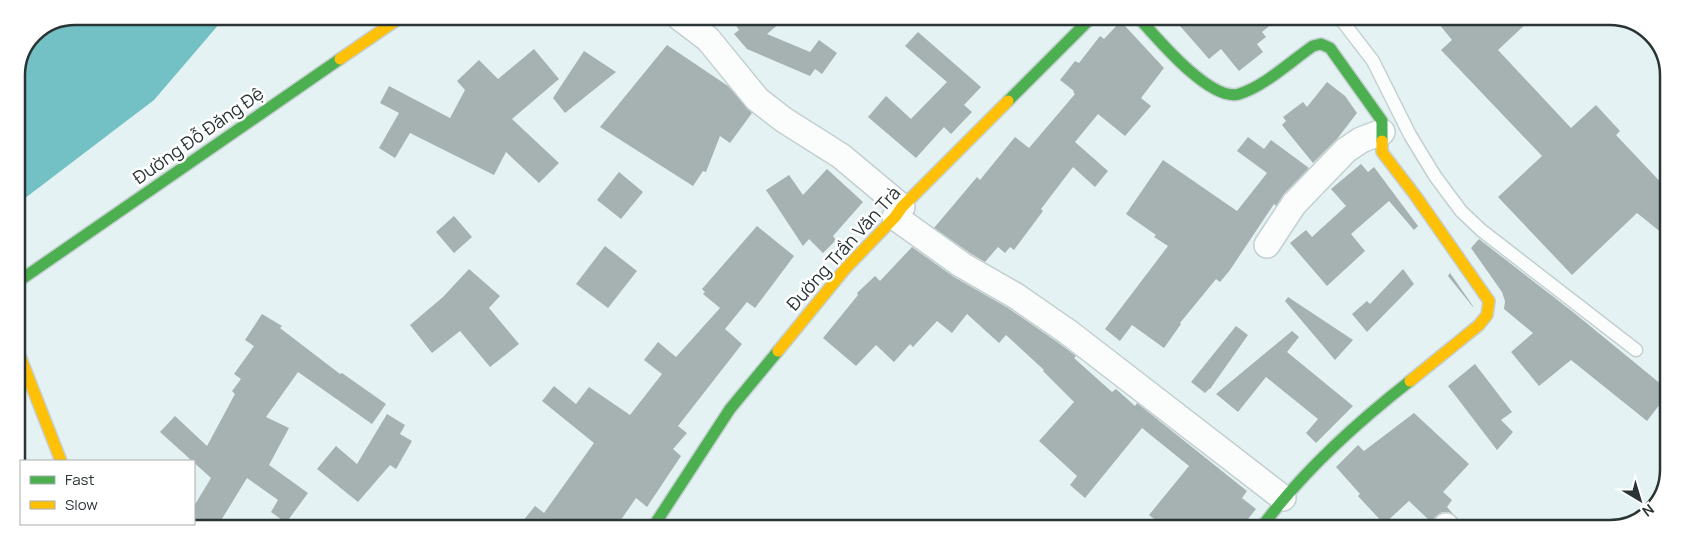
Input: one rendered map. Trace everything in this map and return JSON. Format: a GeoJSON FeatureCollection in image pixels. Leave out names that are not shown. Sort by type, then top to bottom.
{"type":"FeatureCollection","features":[{"type":"Feature","properties":{"kind":"main road","name":"Đường Đỗ Đăng Đệ"},"geometry":{"type":"LineString","coordinates":[[25,277],[389,25]]}},
{"type":"Feature","properties":{"kind":"main road","name":"Đường Trần Văn Trà"},"geometry":{"type":"LineString","coordinates":[[658,520],[730,409],[845,269],[1084,25]]}},
{"type":"Feature","properties":{"kind":"main road"},"geometry":{"type":"LineString","coordinates":[[1146,25],[1182,64],[1214,89],[1233,95],[1250,90],[1313,46],[1321,44],[1330,48],[1382,121],[1382,152],[1415,195],[1489,301],[1490,310],[1486,319],[1365,416],[1283,498],[1267,520]]}},
{"type":"Feature","properties":{"kind":"main road"},"geometry":{"type":"LineString","coordinates":[[25,369],[61,460]]}},
{"type":"Feature","properties":{"kind":"street"},"geometry":{"type":"LineString","coordinates":[[690,25],[708,39],[757,99],[784,120],[841,156],[899,212],[962,265],[1016,296],[1068,332],[1283,498]]}},
{"type":"Feature","properties":{"kind":"street"},"geometry":{"type":"LineString","coordinates":[[1267,245],[1294,204],[1346,150],[1361,140],[1382,132]]}},
{"type":"Feature","properties":{"kind":"lane"},"geometry":{"type":"LineString","coordinates":[[1346,25],[1374,61],[1410,135],[1435,176],[1461,211],[1481,230],[1636,350]]}},
{"type":"Feature","properties":{"kind":"water"},"geometry":{"type":"Polygon","coordinates":[[[74,25],[218,25],[154,100],[25,198],[25,74],[29,56],[39,39],[56,29],[74,25]]]}},
{"type":"Feature","properties":{"kind":"building"},"geometry":{"type":"Polygon","coordinates":[[[736,25],[778,25],[767,34],[810,52],[819,40],[837,53],[822,74],[815,69],[810,76],[747,49],[734,34],[739,30],[736,25]]]}},
{"type":"Feature","properties":{"kind":"building"},"geometry":{"type":"Polygon","coordinates":[[[1117,25],[1124,25],[1164,68],[1141,98],[1151,106],[1125,136],[1098,114],[1075,142],[1108,171],[1095,187],[1073,167],[1041,209],[1043,211],[1014,250],[1010,247],[1005,253],[998,247],[985,262],[934,228],[977,177],[980,180],[1015,137],[1029,148],[1075,94],[1074,91],[1060,80],[1075,61],[1079,63],[1100,36],[1104,39],[1117,25]]]}},
{"type":"Feature","properties":{"kind":"building"},"geometry":{"type":"Polygon","coordinates":[[[1179,25],[1270,25],[1262,32],[1266,37],[1257,44],[1263,52],[1239,71],[1221,49],[1209,59],[1179,25]]]}},
{"type":"Feature","properties":{"kind":"building"},"geometry":{"type":"Polygon","coordinates":[[[1440,25],[1525,25],[1498,50],[1571,128],[1596,105],[1620,131],[1616,135],[1660,182],[1660,232],[1637,213],[1572,275],[1498,197],[1542,156],[1441,50],[1452,40],[1440,25]]]}},
{"type":"Feature","properties":{"kind":"building"},"geometry":{"type":"Polygon","coordinates":[[[918,32],[981,87],[964,105],[972,112],[951,134],[944,127],[916,158],[868,117],[886,96],[911,119],[947,82],[905,46],[918,32]]]}},
{"type":"Feature","properties":{"kind":"building"},"geometry":{"type":"Polygon","coordinates":[[[667,45],[728,86],[752,113],[730,143],[720,136],[706,172],[703,171],[693,186],[600,127],[667,45]]]}},
{"type":"Feature","properties":{"kind":"building"},"geometry":{"type":"Polygon","coordinates":[[[534,49],[559,79],[512,119],[559,163],[539,183],[506,152],[494,175],[410,133],[395,158],[379,148],[399,113],[380,103],[389,86],[450,118],[465,90],[457,81],[479,60],[498,79],[534,49]]]}},
{"type":"Feature","properties":{"kind":"building"},"geometry":{"type":"Polygon","coordinates":[[[584,51],[616,72],[565,113],[553,98],[584,51]]]}},
{"type":"Feature","properties":{"kind":"building"},"geometry":{"type":"Polygon","coordinates":[[[1327,82],[1345,96],[1357,113],[1337,139],[1313,163],[1282,125],[1286,121],[1283,117],[1303,102],[1307,107],[1327,82]]]}},
{"type":"Feature","properties":{"kind":"building"},"geometry":{"type":"Polygon","coordinates":[[[1248,137],[1264,149],[1271,140],[1309,168],[1284,194],[1276,206],[1274,204],[1230,270],[1220,282],[1216,279],[1180,323],[1164,348],[1132,325],[1120,341],[1105,329],[1168,246],[1126,214],[1163,160],[1237,211],[1267,173],[1237,151],[1248,137]]]}},
{"type":"Feature","properties":{"kind":"building"},"geometry":{"type":"Polygon","coordinates":[[[1361,164],[1368,172],[1374,167],[1418,226],[1414,230],[1389,201],[1351,234],[1365,251],[1327,286],[1290,243],[1306,230],[1312,237],[1346,206],[1331,189],[1361,164]]]}},
{"type":"Feature","properties":{"kind":"building"},"geometry":{"type":"Polygon","coordinates":[[[827,169],[863,202],[833,236],[836,240],[823,253],[809,239],[803,246],[766,190],[789,175],[803,195],[827,169]]]}},
{"type":"Feature","properties":{"kind":"building"},"geometry":{"type":"Polygon","coordinates":[[[619,172],[643,192],[621,219],[597,200],[619,172]]]}},
{"type":"Feature","properties":{"kind":"building"},"geometry":{"type":"Polygon","coordinates":[[[454,216],[472,237],[454,253],[436,232],[454,216]]]}},
{"type":"Feature","properties":{"kind":"building"},"geometry":{"type":"Polygon","coordinates":[[[757,226],[794,256],[755,308],[747,302],[725,329],[742,344],[678,426],[687,433],[673,449],[681,456],[647,507],[636,498],[621,520],[524,520],[535,506],[544,513],[594,443],[542,401],[554,386],[576,404],[589,387],[630,415],[662,374],[644,360],[658,342],[676,357],[720,308],[703,294],[705,292],[702,289],[757,226]]]}},
{"type":"Feature","properties":{"kind":"building"},"geometry":{"type":"Polygon","coordinates":[[[1479,239],[1573,312],[1660,383],[1660,404],[1647,421],[1571,360],[1539,386],[1511,352],[1533,333],[1504,309],[1505,301],[1502,292],[1471,248],[1479,239]]]}},
{"type":"Feature","properties":{"kind":"building"},"geometry":{"type":"Polygon","coordinates":[[[605,246],[637,271],[608,308],[576,284],[605,246]]]}},
{"type":"Feature","properties":{"kind":"building"},"geometry":{"type":"Polygon","coordinates":[[[912,247],[954,277],[1008,308],[1076,356],[1074,358],[1112,392],[1116,389],[1135,406],[1137,403],[1247,491],[1242,498],[1256,509],[1248,520],[1156,520],[1149,515],[1189,466],[1142,428],[1085,498],[1070,485],[1077,476],[1039,441],[1074,402],[1044,370],[1006,335],[999,343],[967,314],[952,333],[937,321],[913,347],[910,344],[894,362],[876,345],[856,366],[823,338],[858,295],[857,293],[875,276],[880,281],[912,247]]]}},
{"type":"Feature","properties":{"kind":"building"},"geometry":{"type":"Polygon","coordinates":[[[469,269],[500,296],[489,308],[519,344],[490,367],[460,331],[432,353],[410,325],[443,297],[469,269]]]}},
{"type":"Feature","properties":{"kind":"building"},"geometry":{"type":"Polygon","coordinates":[[[1403,269],[1414,284],[1367,332],[1352,314],[1367,301],[1370,304],[1403,269]]]}},
{"type":"Feature","properties":{"kind":"building"},"geometry":{"type":"Polygon","coordinates":[[[1450,273],[1473,306],[1473,307],[1448,276],[1450,273]]]}},
{"type":"Feature","properties":{"kind":"building"},"geometry":{"type":"Polygon","coordinates":[[[1288,297],[1353,340],[1335,360],[1285,301],[1288,297]]]}},
{"type":"Feature","properties":{"kind":"building"},"geometry":{"type":"Polygon","coordinates":[[[262,314],[282,326],[280,328],[340,374],[342,373],[386,404],[372,424],[298,372],[266,417],[289,428],[269,465],[308,493],[288,520],[282,520],[271,512],[278,500],[247,478],[221,520],[195,520],[195,504],[211,478],[195,464],[195,460],[191,460],[160,432],[175,416],[207,446],[235,394],[232,391],[241,379],[234,374],[254,346],[245,340],[262,314]]]}},
{"type":"Feature","properties":{"kind":"building"},"geometry":{"type":"Polygon","coordinates":[[[1236,326],[1248,335],[1210,389],[1205,393],[1191,382],[1236,326]]]}},
{"type":"Feature","properties":{"kind":"building"},"geometry":{"type":"Polygon","coordinates":[[[1292,331],[1299,337],[1287,352],[1353,406],[1316,443],[1306,433],[1318,419],[1266,377],[1238,412],[1216,394],[1292,331]]]}},
{"type":"Feature","properties":{"kind":"building"},"geometry":{"type":"Polygon","coordinates":[[[1475,364],[1512,412],[1501,420],[1513,432],[1497,450],[1448,386],[1475,364]]]}},
{"type":"Feature","properties":{"kind":"building"},"geometry":{"type":"Polygon","coordinates":[[[1414,413],[1469,464],[1443,492],[1452,500],[1447,507],[1454,515],[1449,512],[1442,512],[1433,520],[1429,520],[1409,501],[1388,520],[1380,520],[1358,496],[1360,494],[1336,467],[1358,445],[1364,451],[1414,413]]]}},
{"type":"Feature","properties":{"kind":"building"},"geometry":{"type":"Polygon","coordinates":[[[387,414],[405,425],[400,434],[412,441],[396,469],[390,465],[358,502],[317,469],[336,446],[357,464],[387,414]]]}},
{"type":"Feature","properties":{"kind":"traffic: fast"},"geometry":{"type":"LineString","coordinates":[[1008,101],[1084,25]]}},
{"type":"Feature","properties":{"kind":"traffic: fast"},"geometry":{"type":"LineString","coordinates":[[1145,25],[1171,53],[1199,79],[1227,94],[1239,94],[1258,85],[1278,73],[1313,46],[1321,44],[1330,48],[1382,121],[1382,141]]}},
{"type":"Feature","properties":{"kind":"traffic: fast"},"geometry":{"type":"LineString","coordinates":[[25,277],[340,59]]}},
{"type":"Feature","properties":{"kind":"traffic: fast"},"geometry":{"type":"LineString","coordinates":[[658,520],[730,409],[778,351]]}},
{"type":"Feature","properties":{"kind":"traffic: fast"},"geometry":{"type":"LineString","coordinates":[[1267,520],[1294,487],[1330,450],[1369,414],[1410,381]]}},
{"type":"Feature","properties":{"kind":"traffic: slow"},"geometry":{"type":"LineString","coordinates":[[340,59],[389,25]]}},
{"type":"Feature","properties":{"kind":"traffic: slow"},"geometry":{"type":"LineString","coordinates":[[778,351],[845,269],[895,217],[902,207],[1008,101]]}},
{"type":"Feature","properties":{"kind":"traffic: slow"},"geometry":{"type":"LineString","coordinates":[[1382,141],[1382,152],[1415,195],[1489,301],[1487,315],[1479,325],[1410,381]]}},
{"type":"Feature","properties":{"kind":"traffic: slow"},"geometry":{"type":"LineString","coordinates":[[25,369],[61,460]]}}]}
